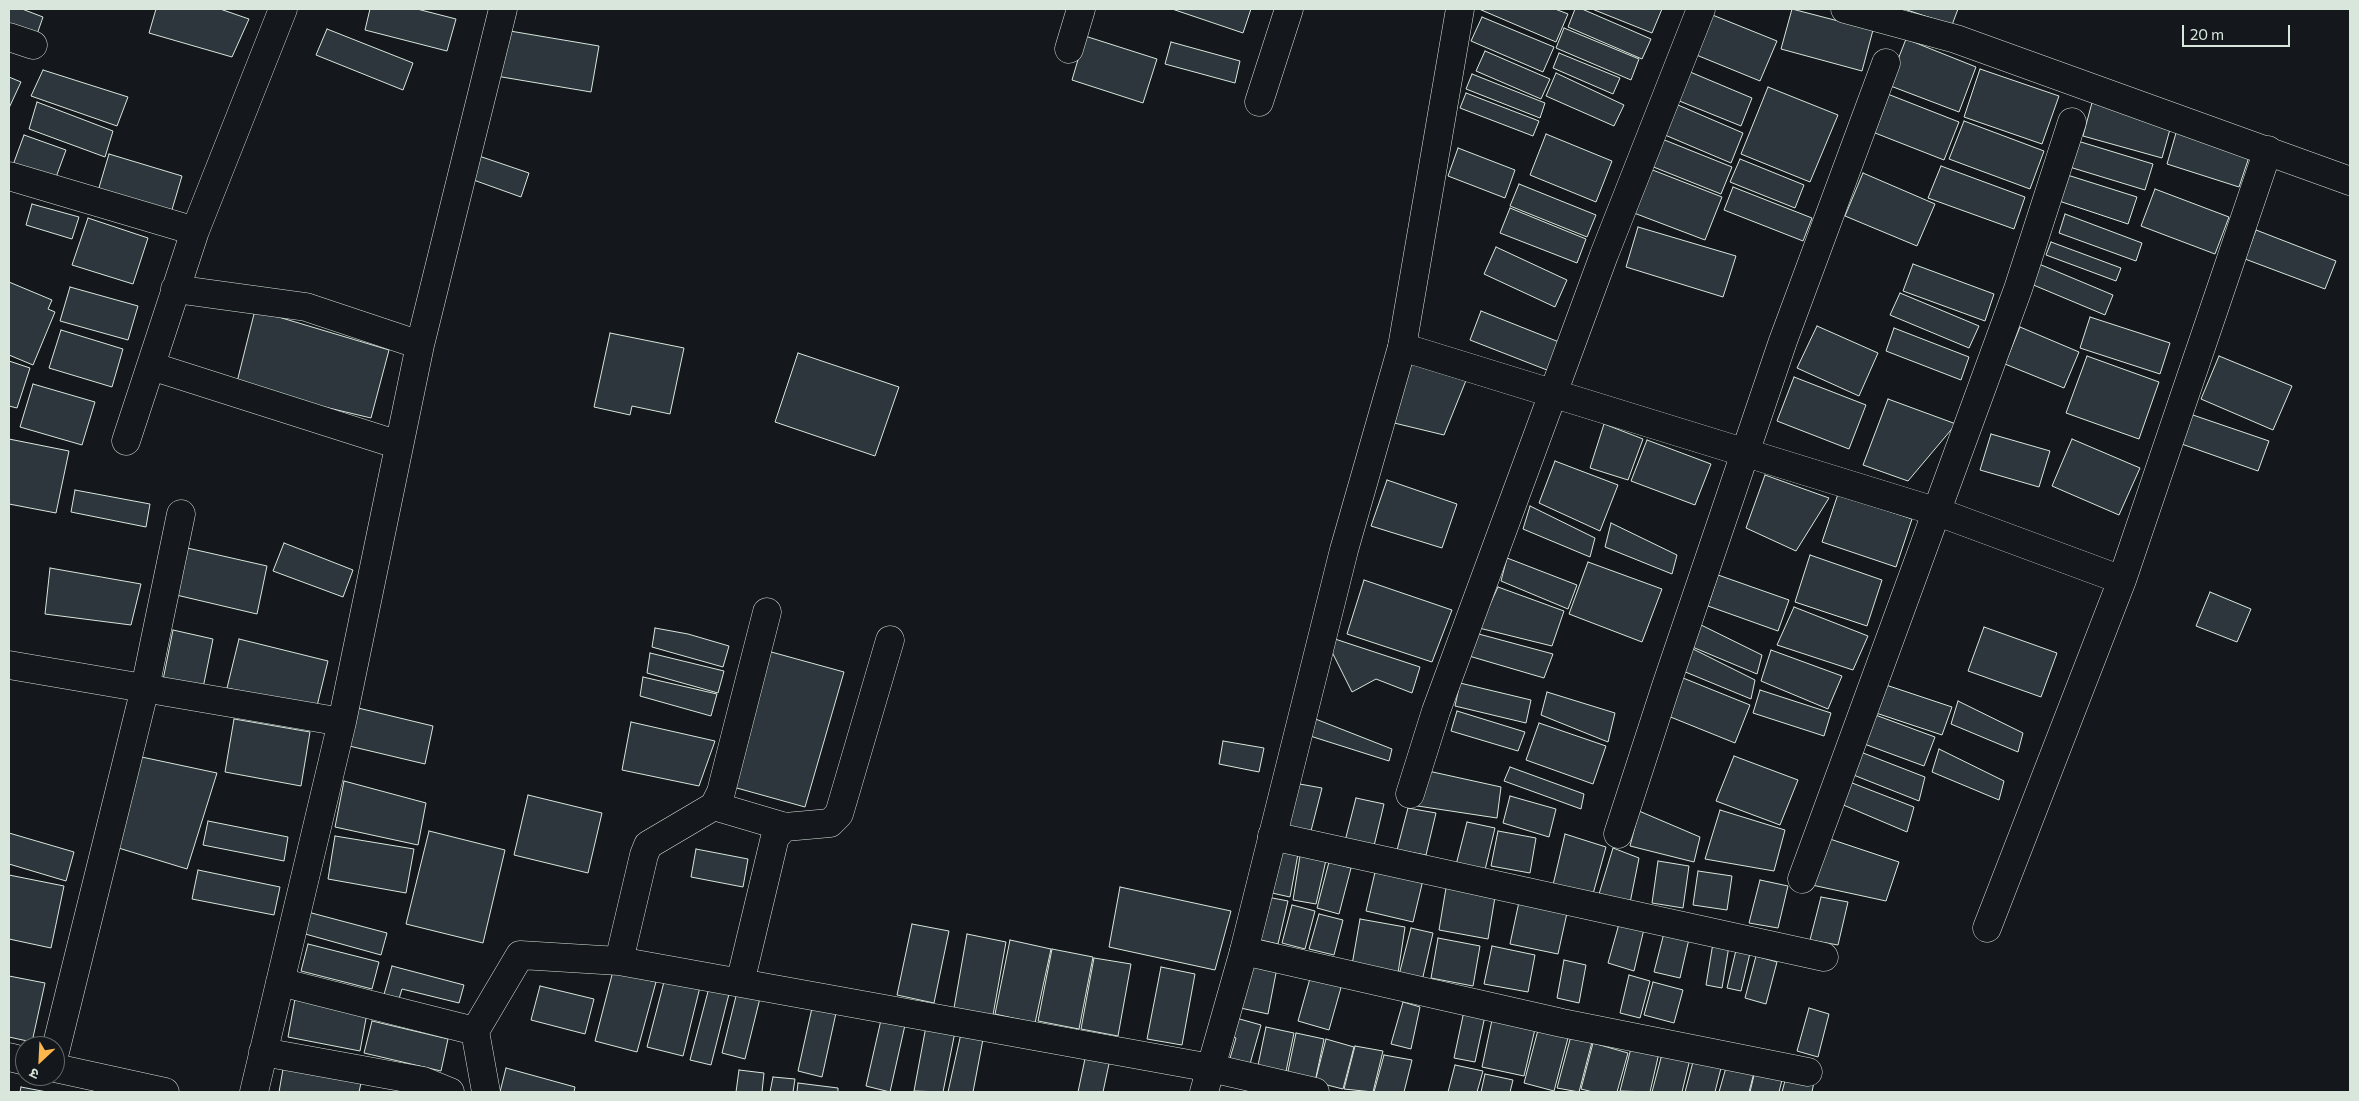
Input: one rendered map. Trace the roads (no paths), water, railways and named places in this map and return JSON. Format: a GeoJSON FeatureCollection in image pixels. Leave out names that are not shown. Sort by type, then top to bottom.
{"type":"FeatureCollection","features":[{"type":"Feature","properties":{"kind":"street"},"geometry":{"type":"LineString","coordinates":[[126,441],[195,231],[283,9]]}},
{"type":"Feature","properties":{"kind":"street"},"geometry":{"type":"LineString","coordinates":[[254,1092],[342,722],[420,345],[503,9]]}},
{"type":"Feature","properties":{"kind":"street"},"geometry":{"type":"LineString","coordinates":[[1069,50],[1081,9]]}},
{"type":"Feature","properties":{"kind":"street"},"geometry":{"type":"LineString","coordinates":[[1259,102],[1290,9]]}},
{"type":"Feature","properties":{"kind":"street"},"geometry":{"type":"LineString","coordinates":[[1208,1080],[1244,951],[1344,550],[1402,347],[1460,9]]}},
{"type":"Feature","properties":{"kind":"street"},"geometry":{"type":"LineString","coordinates":[[1410,794],[1436,711],[1604,254],[1701,9]]}},
{"type":"Feature","properties":{"kind":"street"},"geometry":{"type":"LineString","coordinates":[[1858,11],[1956,39],[2350,181]]}},
{"type":"Feature","properties":{"kind":"street"},"geometry":{"type":"LineString","coordinates":[[1618,834],[1783,341],[1886,63]]}},
{"type":"Feature","properties":{"kind":"street"},"geometry":{"type":"LineString","coordinates":[[1802,880],[2018,289],[2072,122]]}},
{"type":"Feature","properties":{"kind":"street"},"geometry":{"type":"LineString","coordinates":[[1987,928],[2122,580],[2268,150]]}},
{"type":"Feature","properties":{"kind":"street"},"geometry":{"type":"LineString","coordinates":[[9,176],[195,231]]}},
{"type":"Feature","properties":{"kind":"street"},"geometry":{"type":"LineString","coordinates":[[175,289],[306,307],[420,345]]}},
{"type":"Feature","properties":{"kind":"street"},"geometry":{"type":"LineString","coordinates":[[1402,347],[1938,512],[2122,580]]}},
{"type":"Feature","properties":{"kind":"street"},"geometry":{"type":"LineString","coordinates":[[151,366],[399,445]]}},
{"type":"Feature","properties":{"kind":"street"},"geometry":{"type":"LineString","coordinates":[[59,1036],[145,688],[181,514]]}},
{"type":"Feature","properties":{"kind":"street"},"geometry":{"type":"LineString","coordinates":[[619,961],[648,845],[714,806],[721,792],[767,612]]}},
{"type":"Feature","properties":{"kind":"street"},"geometry":{"type":"LineString","coordinates":[[714,806],[785,827],[830,823],[839,814],[890,640]]}},
{"type":"Feature","properties":{"kind":"street"},"geometry":{"type":"LineString","coordinates":[[9,665],[342,722]]}},
{"type":"Feature","properties":{"kind":"street"},"geometry":{"type":"LineString","coordinates":[[740,983],[775,837],[785,827]]}},
{"type":"Feature","properties":{"kind":"street"},"geometry":{"type":"LineString","coordinates":[[1272,836],[1824,957]]}},
{"type":"Feature","properties":{"kind":"street"},"geometry":{"type":"LineString","coordinates":[[1244,951],[1562,1022],[1808,1072]]}},
{"type":"Feature","properties":{"kind":"street"},"geometry":{"type":"LineString","coordinates":[[486,1092],[475,1031],[520,955],[619,961],[740,983],[1208,1080],[1315,1092]]}},
{"type":"Feature","properties":{"kind":"street"},"geometry":{"type":"LineString","coordinates":[[280,982],[475,1031]]}},
{"type":"Feature","properties":{"kind":"street"},"geometry":{"type":"LineString","coordinates":[[263,1052],[423,1082],[450,1092]]}},
{"type":"Feature","properties":{"kind":"street"},"geometry":{"type":"LineString","coordinates":[[65,1070],[165,1092]]}}]}
